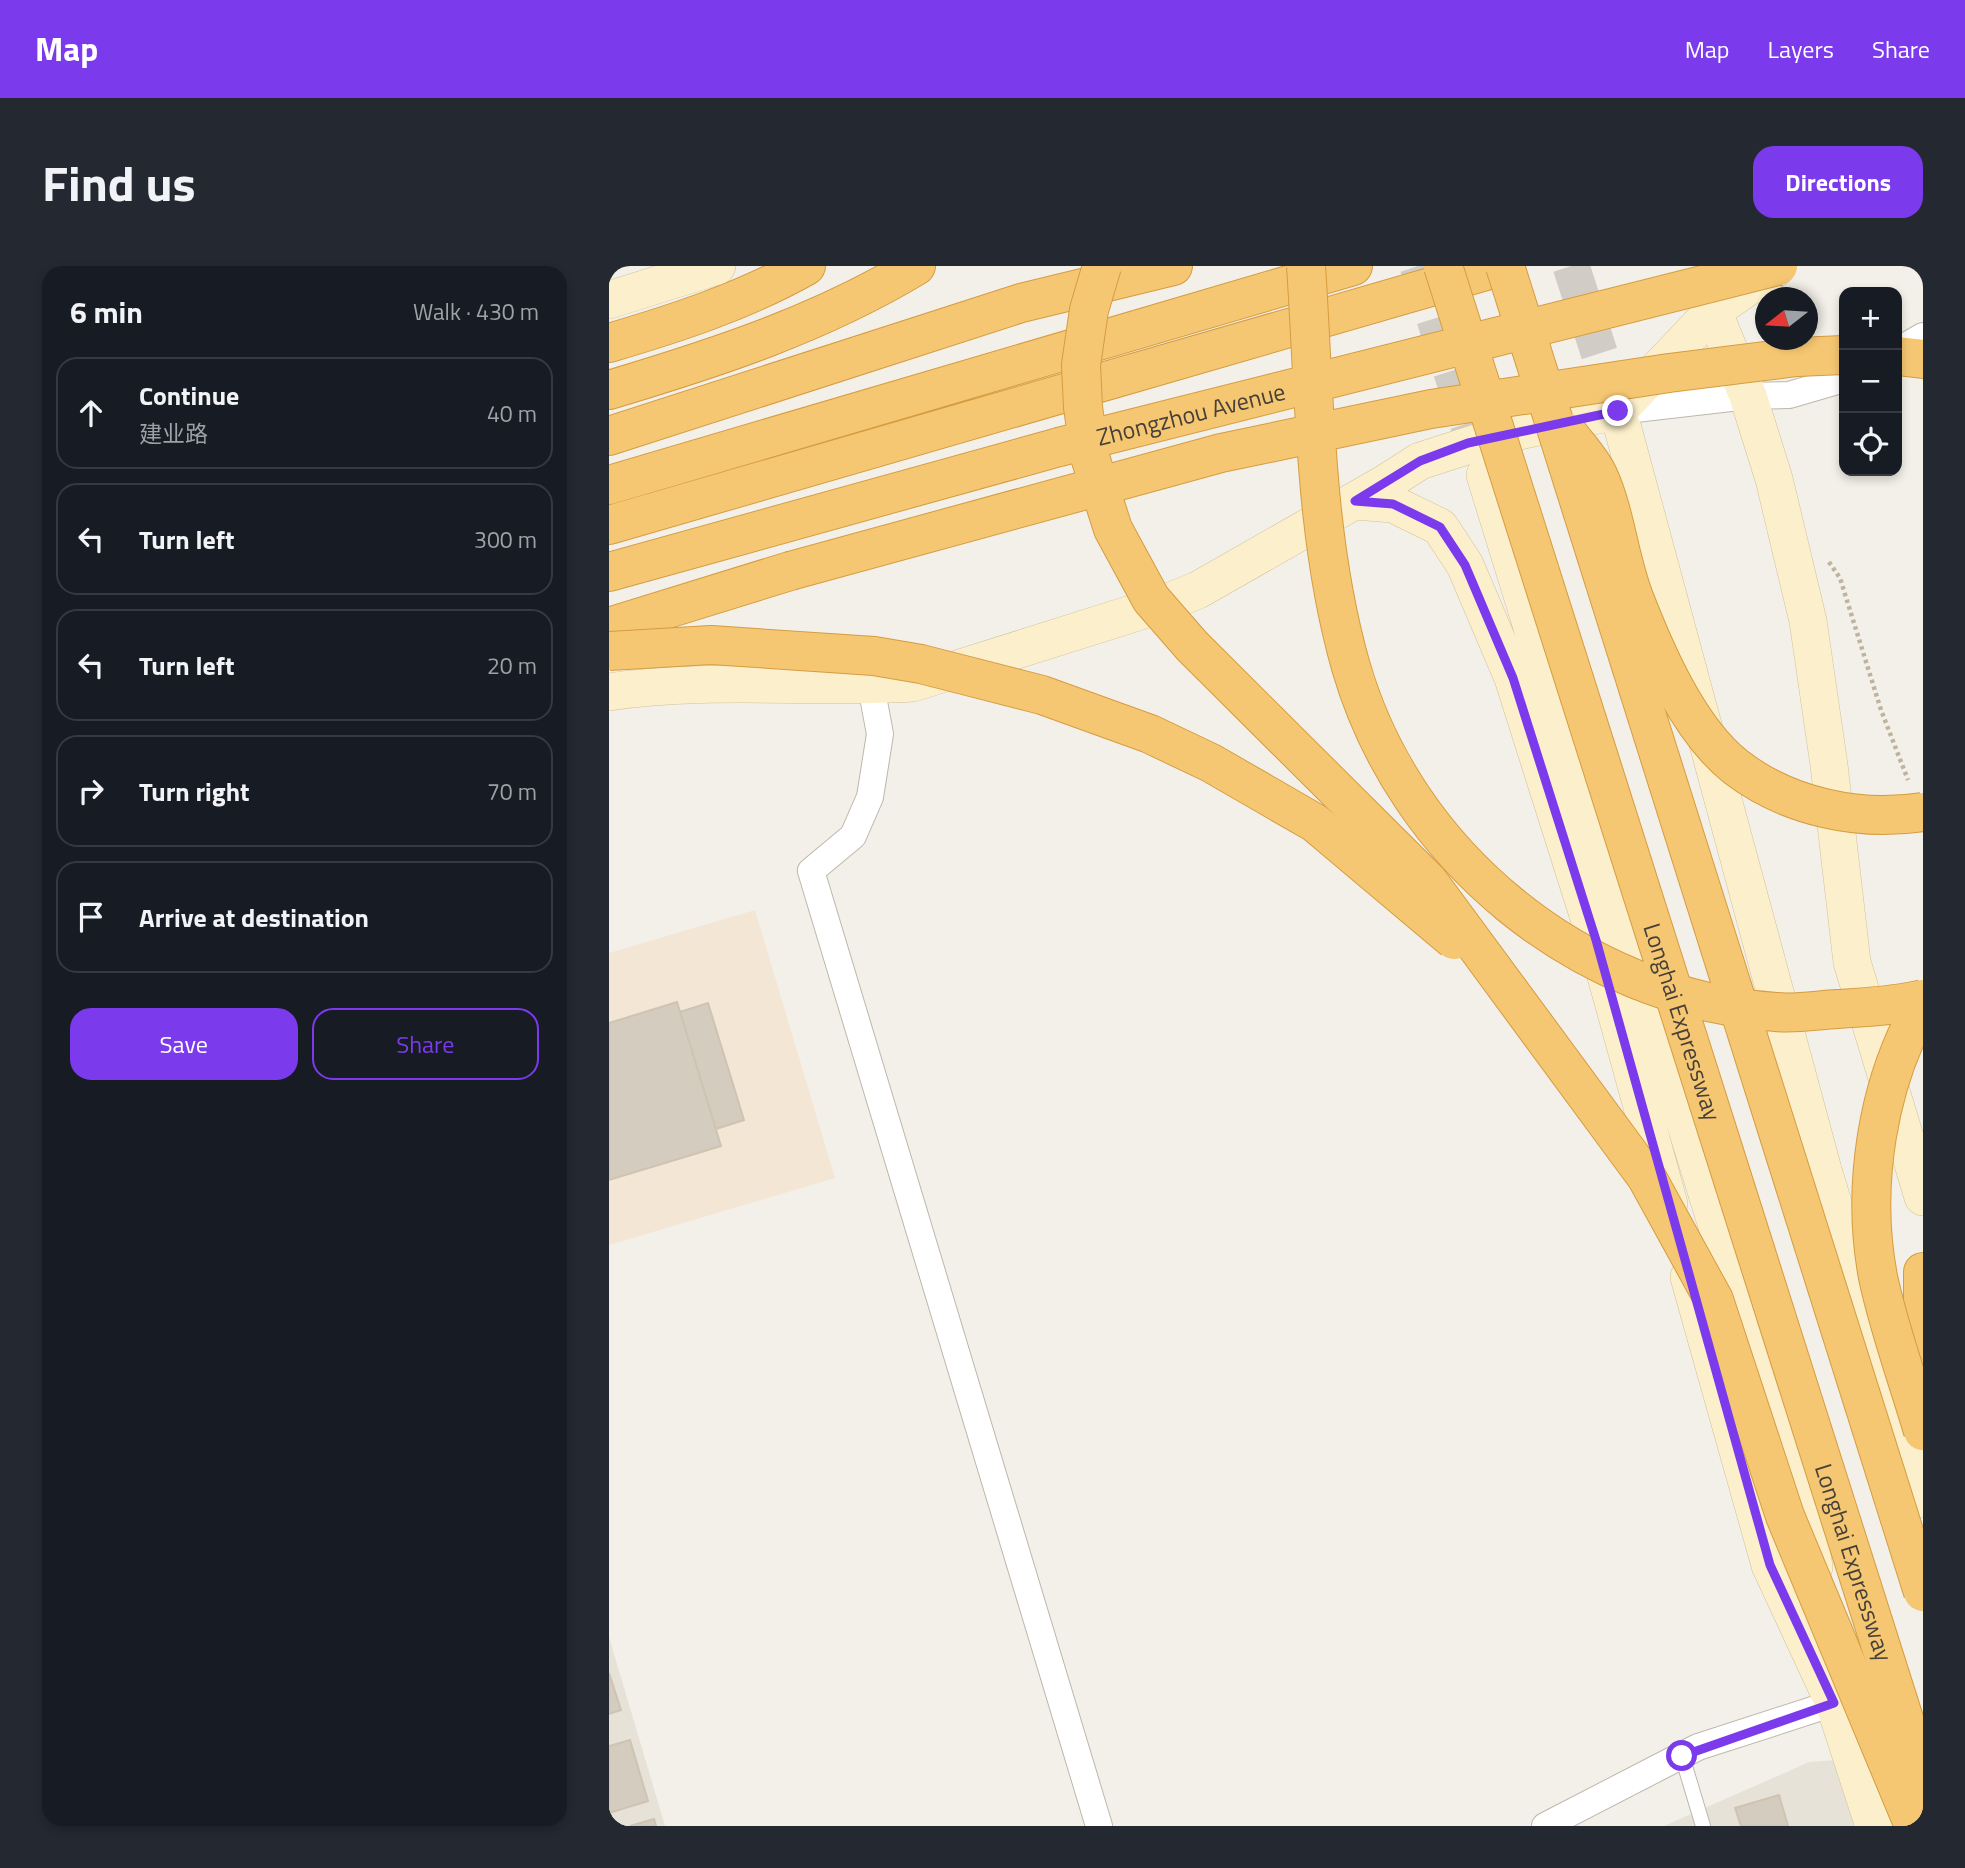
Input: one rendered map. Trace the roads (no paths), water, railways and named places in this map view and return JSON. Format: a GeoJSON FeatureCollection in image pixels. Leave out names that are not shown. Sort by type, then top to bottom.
{"type":"FeatureCollection","features":[{"type":"Feature","properties":{"kind":"highway"},"geometry":{"type":"LineString","coordinates":[[609,343],[684,321],[776,283],[806,266]]}},
{"type":"Feature","properties":{"kind":"highway"},"geometry":{"type":"LineString","coordinates":[[609,390],[701,363],[789,331],[876,290],[916,266]]}},
{"type":"Feature","properties":{"kind":"highway"},"geometry":{"type":"LineString","coordinates":[[1102,266],[1089,310],[1081,365],[1088,445],[1113,529],[1151,599],[1192,646],[1422,874],[1647,1178],[1714,1300],[1785,1516],[1914,1826]]}},
{"type":"Feature","properties":{"kind":"highway"},"geometry":{"type":"LineString","coordinates":[[609,436],[1021,303],[1174,266]]}},
{"type":"Feature","properties":{"kind":"highway"},"geometry":{"type":"LineString","coordinates":[[1306,266],[1318,460],[1327,554],[1337,610],[1352,669],[1367,711],[1401,781],[1420,810],[1476,875],[1508,905],[1574,950],[1656,989],[1693,1000],[1779,1012],[1923,1002]]}},
{"type":"Feature","properties":{"kind":"highway"},"geometry":{"type":"LineString","coordinates":[[609,485],[1353,266]]}},
{"type":"Feature","properties":{"kind":"highway","name":"Longhai Expressway"},"geometry":{"type":"LineString","coordinates":[[1443,266],[1923,1779]]}},
{"type":"Feature","properties":{"kind":"highway"},"geometry":{"type":"LineString","coordinates":[[1504,266],[1923,1592]]}},
{"type":"Feature","properties":{"kind":"highway","name":"Zhongzhou Avenue"},"geometry":{"type":"LineString","coordinates":[[609,525],[1504,266]]}},
{"type":"Feature","properties":{"kind":"highway","name":"Zhongzhou Avenue"},"geometry":{"type":"LineString","coordinates":[[609,572],[1059,447],[1779,266]]}},
{"type":"Feature","properties":{"kind":"highway"},"geometry":{"type":"LineString","coordinates":[[1902,354],[1923,359]]}},
{"type":"Feature","properties":{"kind":"highway"},"geometry":{"type":"LineString","coordinates":[[609,627],[789,571],[1221,453],[1431,409],[1669,373],[1797,357],[1839,355]]}},
{"type":"Feature","properties":{"kind":"highway"},"geometry":{"type":"LineString","coordinates":[[1548,406],[1598,475],[1634,598],[1669,677],[1717,748],[1736,767],[1779,792],[1812,804],[1873,816],[1918,802]]}},
{"type":"Feature","properties":{"kind":"highway"},"geometry":{"type":"LineString","coordinates":[[609,651],[711,645],[874,656],[921,664],[1042,695],[1150,734],[1211,763],[1315,823],[1501,980]]}},
{"type":"Feature","properties":{"kind":"highway"},"geometry":{"type":"LineString","coordinates":[[1923,1002],[1907,1032],[1879,1120],[1871,1224],[1878,1277],[1923,1431]]}},
{"type":"Feature","properties":{"kind":"highway"},"geometry":{"type":"LineString","coordinates":[[1923,1272],[1923,1358]]}},
{"type":"Feature","properties":{"kind":"street"},"geometry":{"type":"LineString","coordinates":[[609,300],[717,266]]}},
{"type":"Feature","properties":{"kind":"street"},"geometry":{"type":"LineString","coordinates":[[1621,420],[1713,311],[1779,266]]}},
{"type":"Feature","properties":{"kind":"street"},"geometry":{"type":"LineString","coordinates":[[1713,311],[1748,397],[1774,479],[1808,621],[1829,765],[1852,962],[1923,1197]]}},
{"type":"Feature","properties":{"kind":"street"},"geometry":{"type":"LineString","coordinates":[[1902,350],[1923,336]]}},
{"type":"Feature","properties":{"kind":"street"},"geometry":{"type":"LineString","coordinates":[[609,692],[641,687],[797,682],[871,686],[913,683],[1166,603],[1198,590],[1420,461],[1468,443],[1621,420],[1748,397],[1789,396],[1839,381]]}},
{"type":"Feature","properties":{"kind":"street"},"geometry":{"type":"LineString","coordinates":[[1621,420],[1823,1170],[1923,1499]]}},
{"type":"Feature","properties":{"kind":"street"},"geometry":{"type":"LineString","coordinates":[[1485,475],[1805,1511],[1834,1703]]}},
{"type":"Feature","properties":{"kind":"street"},"geometry":{"type":"LineString","coordinates":[[1355,501],[1393,504],[1440,527],[1465,565],[1513,678],[1596,940],[1770,1565],[1834,1703],[1874,1826]]}},
{"type":"Feature","properties":{"kind":"street"},"geometry":{"type":"LineString","coordinates":[[871,686],[880,734],[870,797],[853,836],[811,871],[1099,1826]]}},
{"type":"Feature","properties":{"kind":"street"},"geometry":{"type":"LineString","coordinates":[[1561,1822],[1682,1756],[1834,1703]]}},
{"type":"Feature","properties":{"kind":"lane"},"geometry":{"type":"LineString","coordinates":[[1682,1756],[1703,1826]]}},
{"type":"Feature","properties":{"kind":"tunnel"},"geometry":{"type":"LineString","coordinates":[[1418,266],[1471,432]]}},
{"type":"Feature","properties":{"kind":"tunnel"},"geometry":{"type":"LineString","coordinates":[[1571,266],[1618,411]]}}]}
